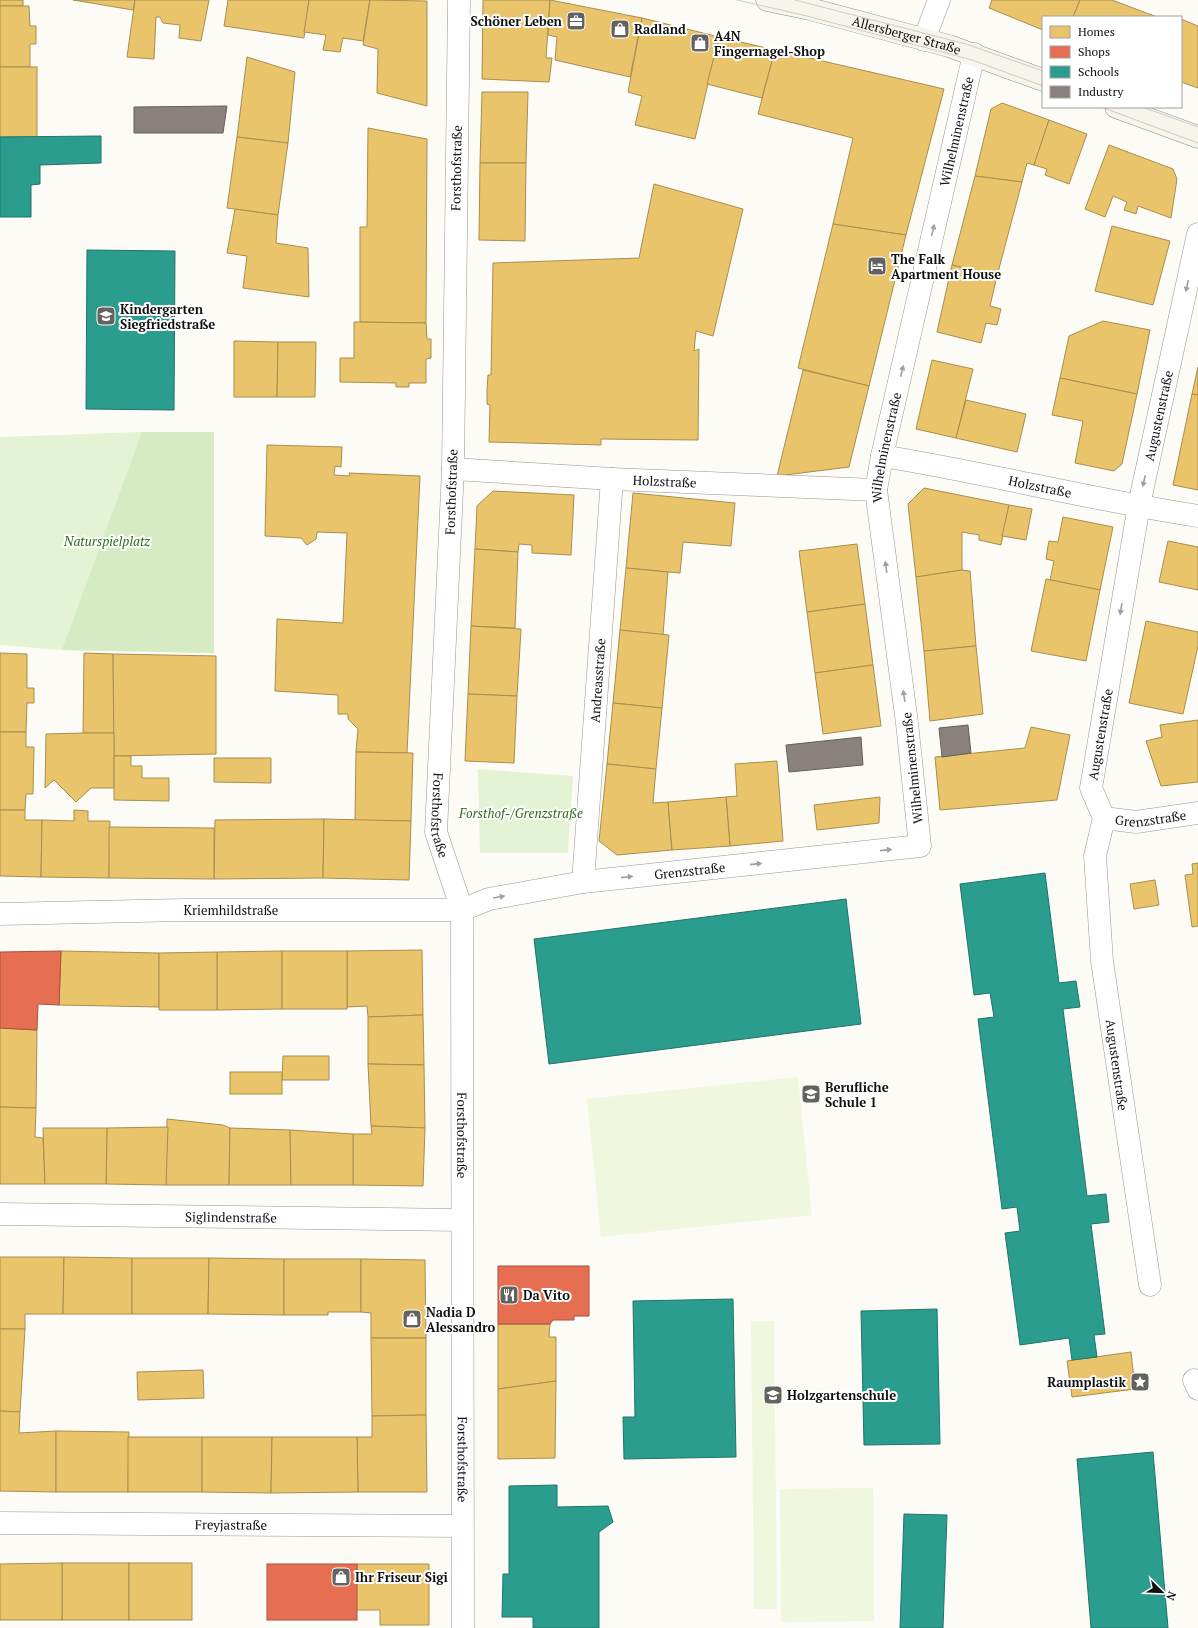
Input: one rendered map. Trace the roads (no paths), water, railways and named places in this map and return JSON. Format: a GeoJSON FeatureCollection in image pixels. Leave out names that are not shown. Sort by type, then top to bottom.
{"type":"FeatureCollection","features":[{"type":"Feature","properties":{"kind":"main road","name":"Allersberger Straße"},"geometry":{"type":"LineString","coordinates":[[767,0],[974,54],[1042,80]]}},
{"type":"Feature","properties":{"kind":"main road"},"geometry":{"type":"LineString","coordinates":[[1119,108],[1198,137]]}},
{"type":"Feature","properties":{"kind":"street","name":"Forsthofstraße"},"geometry":{"type":"LineString","coordinates":[[459,0],[453,469],[436,832],[462,910],[463,1628]]}},
{"type":"Feature","properties":{"kind":"street"},"geometry":{"type":"LineString","coordinates":[[924,40],[939,0]]}},
{"type":"Feature","properties":{"kind":"street","name":"Wilhelminenstraße"},"geometry":{"type":"LineString","coordinates":[[920,846],[907,723],[876,490],[882,456],[974,54]]}},
{"type":"Feature","properties":{"kind":"street","name":"Augustenstraße"},"geometry":{"type":"LineString","coordinates":[[1150,1285],[1102,961],[1095,856],[1104,818],[1091,788],[1139,505],[1198,234]]}},
{"type":"Feature","properties":{"kind":"street","name":"Holzstraße"},"geometry":{"type":"LineString","coordinates":[[882,456],[946,466],[1100,500],[1139,505],[1198,516]]}},
{"type":"Feature","properties":{"kind":"street","name":"Holzstraße"},"geometry":{"type":"LineString","coordinates":[[453,469],[612,479],[876,490]]}},
{"type":"Feature","properties":{"kind":"street","name":"Andreasstraße"},"geometry":{"type":"LineString","coordinates":[[583,882],[612,479]]}},
{"type":"Feature","properties":{"kind":"street","name":"Grenzstraße"},"geometry":{"type":"LineString","coordinates":[[1104,818],[1136,822],[1198,813]]}},
{"type":"Feature","properties":{"kind":"street","name":"Grenzstraße"},"geometry":{"type":"LineString","coordinates":[[462,910],[489,899],[583,882],[920,846]]}},
{"type":"Feature","properties":{"kind":"street","name":"Kriemhildstraße"},"geometry":{"type":"LineString","coordinates":[[0,914],[184,910],[462,910]]}},
{"type":"Feature","properties":{"kind":"street","name":"Siglindenstraße"},"geometry":{"type":"LineString","coordinates":[[0,1214],[462,1220]]}},
{"type":"Feature","properties":{"kind":"street","name":"Freyjastraße"},"geometry":{"type":"LineString","coordinates":[[0,1523],[462,1526]]}},
{"type":"Feature","properties":{"kind":"tram line"},"geometry":{"type":"LineString","coordinates":[[737,0],[807,16],[972,60],[1042,86]]}},
{"type":"Feature","properties":{"kind":"tram line"},"geometry":{"type":"LineString","coordinates":[[795,0],[966,44],[1042,71]]}},
{"type":"Feature","properties":{"kind":"tram line"},"geometry":{"type":"LineString","coordinates":[[1104,108],[1198,143]]}},
{"type":"Feature","properties":{"kind":"tram line"},"geometry":{"type":"LineString","coordinates":[[1145,108],[1198,127]]}},
{"type":"Feature","properties":{"kind":"place","name":"Schöner Leben"},"geometry":{"type":"Point","coordinates":[576,21]}},
{"type":"Feature","properties":{"kind":"place","name":"Radland"},"geometry":{"type":"Point","coordinates":[620,29]}},
{"type":"Feature","properties":{"kind":"place","name":"A4N Fingernagel-Shop"},"geometry":{"type":"Point","coordinates":[700,43]}},
{"type":"Feature","properties":{"kind":"place","name":"The Falk Apartment House"},"geometry":{"type":"Point","coordinates":[877,266]}},
{"type":"Feature","properties":{"kind":"place","name":"Kindergarten Siegfriedstraße"},"geometry":{"type":"Point","coordinates":[106,316]}},
{"type":"Feature","properties":{"kind":"place","name":"Berufliche Schule 1"},"geometry":{"type":"Point","coordinates":[811,1094]}},
{"type":"Feature","properties":{"kind":"place","name":"Da Vito"},"geometry":{"type":"Point","coordinates":[509,1295]}},
{"type":"Feature","properties":{"kind":"place","name":"Nadia D Alessandro"},"geometry":{"type":"Point","coordinates":[412,1319]}},
{"type":"Feature","properties":{"kind":"place","name":"Raumplastik"},"geometry":{"type":"Point","coordinates":[1140,1382]}},
{"type":"Feature","properties":{"kind":"place","name":"Holzgartenschule"},"geometry":{"type":"Point","coordinates":[773,1395]}},
{"type":"Feature","properties":{"kind":"place","name":"Ihr Friseur Sigi"},"geometry":{"type":"Point","coordinates":[341,1577]}},
{"type":"Feature","properties":{"kind":"park label","name":"Naturspielplatz"},"geometry":{"type":"Point","coordinates":[107,541]}},
{"type":"Feature","properties":{"kind":"park label","name":"Forsthof-/Grenzstraße"},"geometry":{"type":"Point","coordinates":[521,813]}}]}
